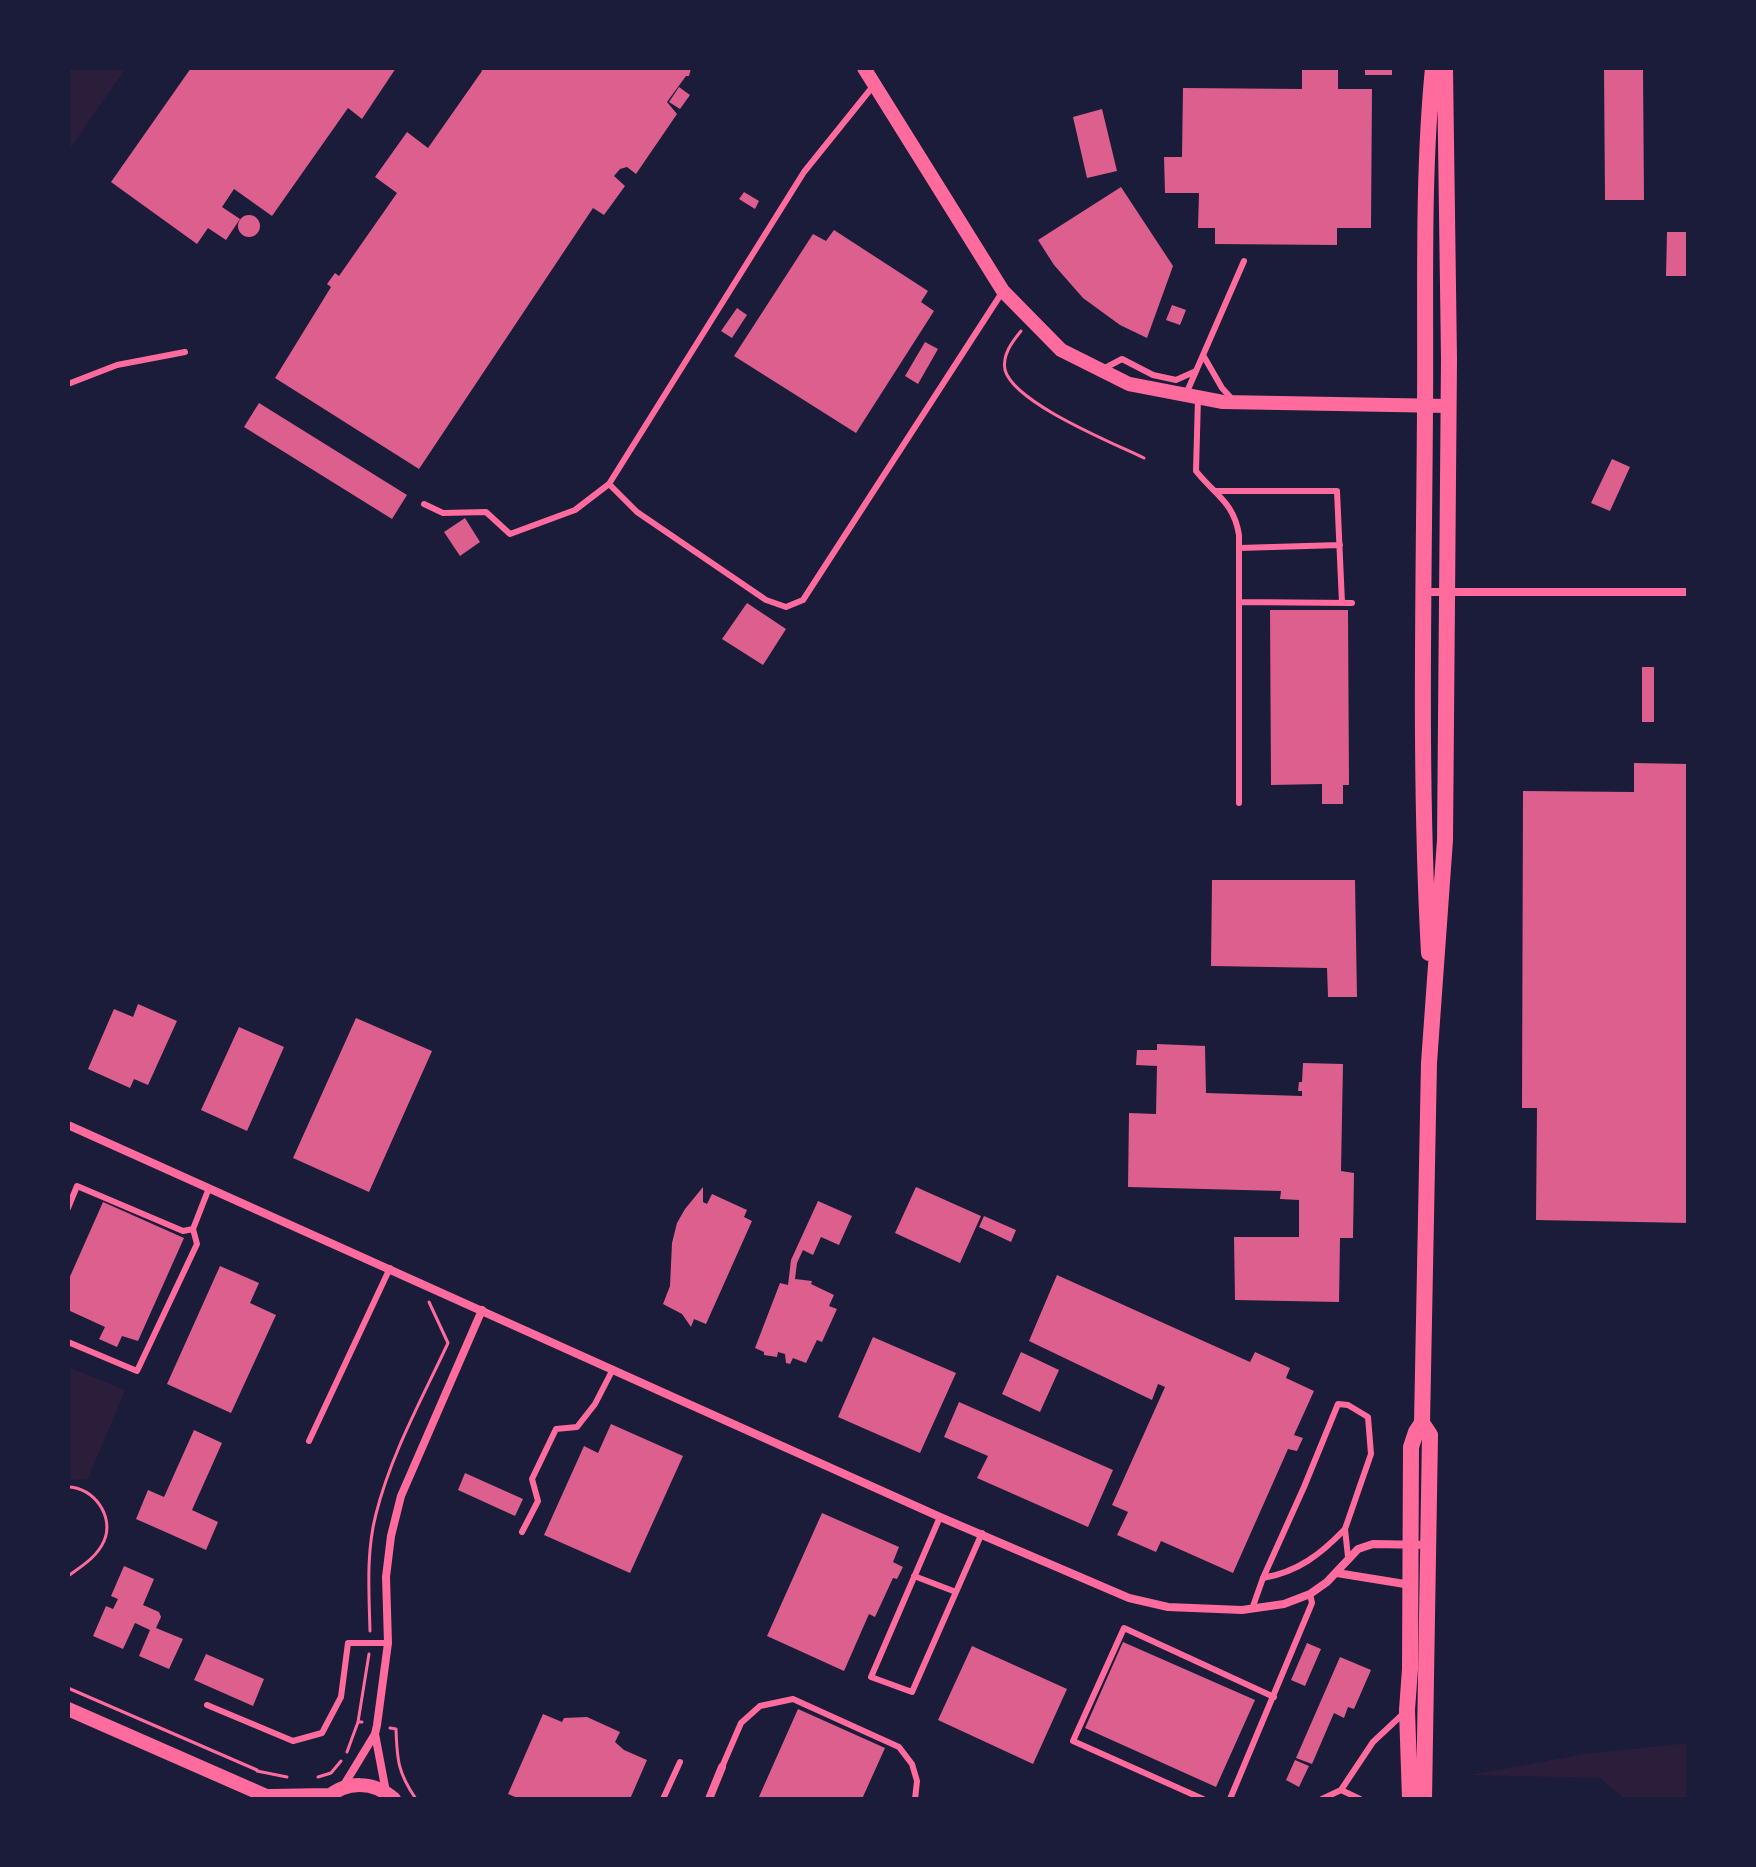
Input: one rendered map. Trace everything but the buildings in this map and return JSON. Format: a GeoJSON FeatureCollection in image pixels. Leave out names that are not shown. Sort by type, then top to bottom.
{"type":"FeatureCollection","features":[{"type":"Feature","properties":{"kind":"main road"},"geometry":{"type":"LineString","coordinates":[[1433,68],[1425,386],[1423,844],[1433,1027]]}},
{"type":"Feature","properties":{"kind":"main road"},"geometry":{"type":"LineString","coordinates":[[1424,1799],[1419,1584],[1409,1544],[1411,1447],[1422,1423],[1429,1063],[1445,840],[1448,401],[1445,68]]}},
{"type":"Feature","properties":{"kind":"main road"},"geometry":{"type":"LineString","coordinates":[[1410,1799],[1407,1710],[1419,1584],[1428,1545],[1430,1435],[1422,1423]]}},
{"type":"Feature","properties":{"kind":"street"},"geometry":{"type":"LineString","coordinates":[[864,68],[1003,291],[1061,350],[1129,384],[1236,403],[1425,405],[1448,401]]}},
{"type":"Feature","properties":{"kind":"street"},"geometry":{"type":"LineString","coordinates":[[1424,592],[1688,592]]}},
{"type":"Feature","properties":{"kind":"street"},"geometry":{"type":"LineString","coordinates":[[68,1125],[940,1517],[1129,1598],[1168,1607],[1252,1609],[1284,1604],[1310,1594],[1337,1573],[1358,1549],[1373,1544],[1428,1545]]}},
{"type":"Feature","properties":{"kind":"street"},"geometry":{"type":"LineString","coordinates":[[332,1794],[353,1774],[375,1734],[388,1643],[386,1577],[391,1536],[401,1496],[482,1310]]}},
{"type":"Feature","properties":{"kind":"street"},"geometry":{"type":"LineString","coordinates":[[1337,1573],[1419,1584]]}},
{"type":"Feature","properties":{"kind":"street"},"geometry":{"type":"LineString","coordinates":[[68,1709],[272,1798],[332,1794],[360,1784],[377,1787],[390,1796]]}},
{"type":"Feature","properties":{"kind":"street"},"geometry":{"type":"LineString","coordinates":[[375,1734],[390,1796]]}},
{"type":"Feature","properties":{"kind":"street"},"geometry":{"type":"LineString","coordinates":[[712,1798],[722,1767]]}},
{"type":"Feature","properties":{"kind":"lane"},"geometry":{"type":"LineString","coordinates":[[424,504],[443,513],[486,512],[510,534],[575,510],[609,484],[804,172],[874,85]]}},
{"type":"Feature","properties":{"kind":"lane"},"geometry":{"type":"LineString","coordinates":[[1239,803],[1237,517],[1196,471],[1192,396],[1196,371],[1244,261]]}},
{"type":"Feature","properties":{"kind":"lane"},"geometry":{"type":"LineString","coordinates":[[609,484],[637,512],[766,600],[786,607],[803,600],[1003,291]]}},
{"type":"Feature","properties":{"kind":"lane"},"geometry":{"type":"LineString","coordinates":[[68,384],[117,365],[185,352]]}},
{"type":"Feature","properties":{"kind":"lane"},"geometry":{"type":"LineString","coordinates":[[1203,355],[1222,388],[1236,403]]}},
{"type":"Feature","properties":{"kind":"lane"},"geometry":{"type":"LineString","coordinates":[[1101,370],[1122,359],[1153,375],[1176,380],[1196,371]]}},
{"type":"Feature","properties":{"kind":"lane"},"geometry":{"type":"LineString","coordinates":[[1215,491],[1337,491],[1342,603]]}},
{"type":"Feature","properties":{"kind":"lane"},"geometry":{"type":"LineString","coordinates":[[1239,548],[1340,545]]}},
{"type":"Feature","properties":{"kind":"lane"},"geometry":{"type":"LineString","coordinates":[[1239,602],[1352,603]]}},
{"type":"Feature","properties":{"kind":"lane"},"geometry":{"type":"LineString","coordinates":[[68,1208],[77,1186],[183,1231],[193,1229]]}},
{"type":"Feature","properties":{"kind":"lane"},"geometry":{"type":"LineString","coordinates":[[68,1342],[137,1371],[197,1244],[193,1229],[209,1188]]}},
{"type":"Feature","properties":{"kind":"lane"},"geometry":{"type":"LineString","coordinates":[[309,1441],[390,1268]]}},
{"type":"Feature","properties":{"kind":"lane"},"geometry":{"type":"LineString","coordinates":[[522,1532],[538,1501],[532,1479],[556,1429],[577,1427],[595,1404],[613,1369]]}},
{"type":"Feature","properties":{"kind":"lane"},"geometry":{"type":"LineString","coordinates":[[1252,1609],[1263,1578],[1338,1404],[1348,1405],[1368,1417],[1371,1454],[1345,1529],[1319,1556],[1283,1575],[1263,1578]]}},
{"type":"Feature","properties":{"kind":"lane"},"geometry":{"type":"LineString","coordinates":[[940,1517],[871,1677],[912,1692],[982,1533]]}},
{"type":"Feature","properties":{"kind":"lane"},"geometry":{"type":"LineString","coordinates":[[1345,1529],[1348,1557]]}},
{"type":"Feature","properties":{"kind":"lane"},"geometry":{"type":"LineString","coordinates":[[914,1576],[956,1592]]}},
{"type":"Feature","properties":{"kind":"lane"},"geometry":{"type":"LineString","coordinates":[[1230,1799],[1312,1603],[1310,1594]]}},
{"type":"Feature","properties":{"kind":"lane"},"geometry":{"type":"LineString","coordinates":[[1203,1799],[1073,1741],[1124,1628],[1274,1697]]}},
{"type":"Feature","properties":{"kind":"lane"},"geometry":{"type":"LineString","coordinates":[[207,1705],[293,1741],[322,1733],[341,1697],[348,1643],[388,1643]]}},
{"type":"Feature","properties":{"kind":"lane"},"geometry":{"type":"LineString","coordinates":[[722,1767],[741,1723],[760,1706],[793,1699],[899,1747],[915,1773],[915,1799]]}},
{"type":"Feature","properties":{"kind":"lane"},"geometry":{"type":"LineString","coordinates":[[1322,1799],[1341,1790],[1373,1742],[1407,1710]]}},
{"type":"Feature","properties":{"kind":"lane"},"geometry":{"type":"LineString","coordinates":[[663,1799],[680,1762]]}},
{"type":"Feature","properties":{"kind":"lane"},"geometry":{"type":"LineString","coordinates":[[1341,1790],[1360,1799]]}},
{"type":"Feature","properties":{"kind":"path"},"geometry":{"type":"LineString","coordinates":[[1031,319],[1008,348],[1004,368],[1011,382],[1057,417],[1144,458]]}},
{"type":"Feature","properties":{"kind":"path"},"geometry":{"type":"LineString","coordinates":[[68,1487],[77,1487],[92,1496],[102,1508],[107,1525],[105,1540],[93,1557],[68,1576]]}},
{"type":"Feature","properties":{"kind":"path"},"geometry":{"type":"LineString","coordinates":[[68,1688],[257,1770],[287,1777]]}},
{"type":"Feature","properties":{"kind":"path"},"geometry":{"type":"LineString","coordinates":[[314,1779],[331,1773],[345,1756],[358,1722]]}},
{"type":"Feature","properties":{"kind":"path"},"geometry":{"type":"LineString","coordinates":[[390,1728],[396,1729],[397,1762],[403,1780],[416,1799]]}},
{"type":"Feature","properties":{"kind":"path"},"geometry":{"type":"LineString","coordinates":[[255,1777],[257,1770]]}},
{"type":"Feature","properties":{"kind":"shaded area"},"geometry":{"type":"Polygon","coordinates":[[[68,68],[126,68],[68,151],[68,68]]]}},
{"type":"Feature","properties":{"kind":"shaded area"},"geometry":{"type":"Polygon","coordinates":[[[68,1367],[125,1390],[88,1479],[68,1480],[68,1367]]]}},
{"type":"Feature","properties":{"kind":"shaded area"},"geometry":{"type":"Polygon","coordinates":[[[1688,1743],[1688,1799],[1625,1799],[1600,1778],[1470,1775],[1585,1754],[1688,1743]]]}}]}
